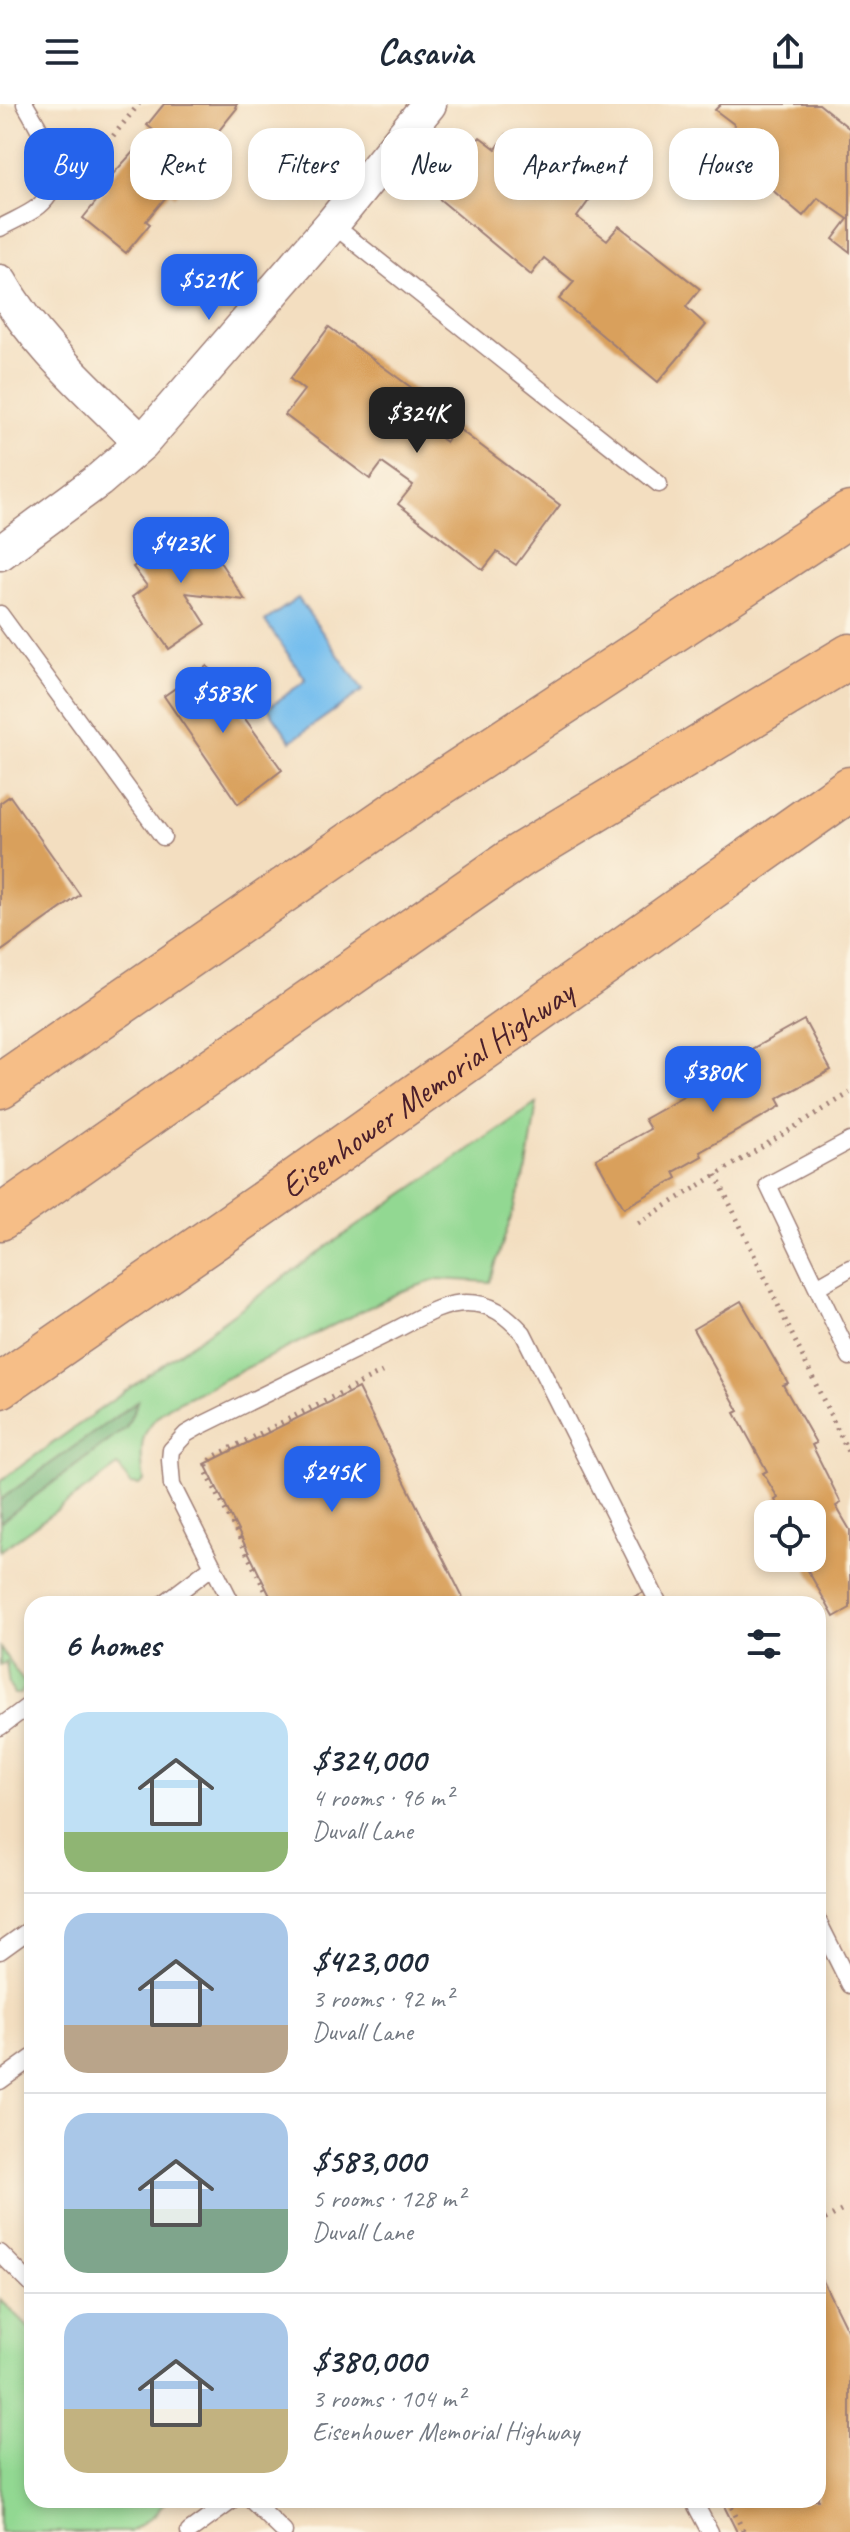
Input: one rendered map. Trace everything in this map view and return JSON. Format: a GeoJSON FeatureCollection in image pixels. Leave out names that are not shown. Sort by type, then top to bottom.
{"type":"FeatureCollection","features":[{"type":"Feature","properties":{"kind":"highway"},"geometry":{"type":"LineString","coordinates":[[0,1086],[409,804],[850,514]]}},
{"type":"Feature","properties":{"kind":"highway"},"geometry":{"type":"LineString","coordinates":[[0,1218],[519,856],[850,656]]}},
{"type":"Feature","properties":{"kind":"highway","name":"Eisenhower Memorial Highway"},"geometry":{"type":"LineString","coordinates":[[0,1386],[850,789]]}},
{"type":"Feature","properties":{"kind":"highway"},"geometry":{"type":"LineString","coordinates":[[730,873],[850,810]]}},
{"type":"Feature","properties":{"kind":"street"},"geometry":{"type":"LineString","coordinates":[[0,553],[99,480],[142,443],[332,224],[429,104]]}},
{"type":"Feature","properties":{"kind":"street"},"geometry":{"type":"LineString","coordinates":[[0,282],[14,307],[51,353],[142,443]]}},
{"type":"Feature","properties":{"kind":"lane"},"geometry":{"type":"LineString","coordinates":[[0,228],[39,207],[51,193],[55,166],[25,104]]}},
{"type":"Feature","properties":{"kind":"lane"},"geometry":{"type":"LineString","coordinates":[[332,224],[659,484]]}},
{"type":"Feature","properties":{"kind":"lane"},"geometry":{"type":"LineString","coordinates":[[0,614],[163,837]]}},
{"type":"Feature","properties":{"kind":"lane"},"geometry":{"type":"LineString","coordinates":[[850,1141],[768,1185],[850,1357]]}},
{"type":"Feature","properties":{"kind":"lane"},"geometry":{"type":"LineString","coordinates":[[817,1287],[850,1268]]}},
{"type":"Feature","properties":{"kind":"lane"},"geometry":{"type":"LineString","coordinates":[[228,1596],[172,1485],[171,1450],[177,1441],[200,1426],[393,1331],[445,1307],[465,1303],[489,1305],[506,1314],[523,1333],[655,1596]]}},
{"type":"Feature","properties":{"kind":"lane"},"geometry":{"type":"LineString","coordinates":[[174,1596],[213,1566]]}},
{"type":"Feature","properties":{"kind":"lane"},"geometry":{"type":"LineString","coordinates":[[0,1727],[24,1709]]}},
{"type":"Feature","properties":{"kind":"lane"},"geometry":{"type":"LineString","coordinates":[[0,1951],[24,1934]]}},
{"type":"Feature","properties":{"kind":"lane"},"geometry":{"type":"LineString","coordinates":[[826,1937],[850,1985]]}},
{"type":"Feature","properties":{"kind":"lane"},"geometry":{"type":"LineString","coordinates":[[0,2081],[24,2064]]}},
{"type":"Feature","properties":{"kind":"lane"},"geometry":{"type":"LineString","coordinates":[[0,2253],[24,2277]]}},
{"type":"Feature","properties":{"kind":"lane"},"geometry":{"type":"LineString","coordinates":[[189,2532],[222,2508]]}},
{"type":"Feature","properties":{"kind":"lane"},"geometry":{"type":"LineString","coordinates":[[259,2508],[284,2532]]}},
{"type":"Feature","properties":{"kind":"lane"},"geometry":{"type":"LineString","coordinates":[[697,2508],[710,2532]]}},
{"type":"Feature","properties":{"kind":"path"},"geometry":{"type":"LineString","coordinates":[[638,1223],[850,1093]]}},
{"type":"Feature","properties":{"kind":"path"},"geometry":{"type":"LineString","coordinates":[[716,1175],[850,1456]]}},
{"type":"Feature","properties":{"kind":"path"},"geometry":{"type":"LineString","coordinates":[[268,1596],[207,1473],[207,1465],[213,1457],[382,1372]]}},
{"type":"Feature","properties":{"kind":"path"},"geometry":{"type":"LineString","coordinates":[[826,2219],[841,2211]]}},
{"type":"Feature","properties":{"kind":"path"},"geometry":{"type":"LineString","coordinates":[[732,2508],[744,2532]]}},
{"type":"Feature","properties":{"kind":"green space"},"geometry":{"type":"Polygon","coordinates":[[[537,1103],[527,1168],[490,1282],[439,1279],[402,1291],[170,1406],[147,1430],[142,1448],[144,1481],[139,1485],[131,1484],[118,1466],[0,1551],[0,1522],[126,1428],[137,1402],[0,1500],[0,1481],[342,1236],[537,1103]]]}},
{"type":"Feature","properties":{"kind":"green space"},"geometry":{"type":"Polygon","coordinates":[[[138,1401],[126,1428],[0,1522],[0,1500],[138,1401]]]}},
{"type":"Feature","properties":{"kind":"green space"},"geometry":{"type":"Polygon","coordinates":[[[0,1648],[24,1683],[20,1694],[14,1694],[9,1685],[6,1662],[0,1665],[0,1648]]]}},
{"type":"Feature","properties":{"kind":"green space"},"geometry":{"type":"Polygon","coordinates":[[[0,2299],[24,2323],[24,2508],[160,2508],[130,2532],[0,2532],[0,2299]]]}},
{"type":"Feature","properties":{"kind":"water"},"geometry":{"type":"Polygon","coordinates":[[[298,598],[363,690],[291,741],[268,708],[306,680],[265,621],[298,598]]]}},
{"type":"Feature","properties":{"kind":"building"},"geometry":{"type":"Polygon","coordinates":[[[164,104],[237,104],[221,128],[151,128],[147,125],[164,104]]]}},
{"type":"Feature","properties":{"kind":"building"},"geometry":{"type":"Polygon","coordinates":[[[721,104],[819,104],[850,129],[850,252],[833,239],[848,219],[818,198],[803,216],[779,196],[779,128],[733,128],[735,125],[715,110],[721,104]]]}},
{"type":"Feature","properties":{"kind":"building"},"geometry":{"type":"Polygon","coordinates":[[[480,137],[494,148],[494,200],[589,200],[577,217],[607,240],[619,226],[700,289],[686,307],[706,325],[658,382],[559,299],[574,282],[544,258],[531,275],[440,200],[478,200],[480,137]]]}},
{"type":"Feature","properties":{"kind":"building"},"geometry":{"type":"Polygon","coordinates":[[[130,155],[130,200],[163,200],[146,221],[150,224],[126,253],[83,218],[97,200],[114,200],[114,173],[130,155]]]}},
{"type":"Feature","properties":{"kind":"building"},"geometry":{"type":"Polygon","coordinates":[[[329,327],[420,394],[406,413],[446,442],[456,427],[560,505],[516,565],[497,552],[483,570],[398,504],[413,485],[382,463],[370,479],[285,415],[304,390],[290,379],[329,327]]]}},
{"type":"Feature","properties":{"kind":"building"},"geometry":{"type":"Polygon","coordinates":[[[195,524],[245,600],[186,593],[206,624],[169,649],[132,597],[147,586],[133,567],[195,524]]]}},
{"type":"Feature","properties":{"kind":"building"},"geometry":{"type":"Polygon","coordinates":[[[207,666],[282,770],[238,804],[164,696],[207,666]]]}},
{"type":"Feature","properties":{"kind":"building"},"geometry":{"type":"Polygon","coordinates":[[[10,796],[80,895],[0,952],[0,803],[10,796]]]}},
{"type":"Feature","properties":{"kind":"building"},"geometry":{"type":"Polygon","coordinates":[[[804,1020],[831,1070],[777,1099],[781,1106],[700,1152],[702,1156],[674,1172],[677,1178],[624,1208],[596,1159],[650,1129],[644,1119],[754,1057],[750,1050],[804,1020]]]}},
{"type":"Feature","properties":{"kind":"building"},"geometry":{"type":"Polygon","coordinates":[[[741,1301],[788,1383],[783,1385],[816,1443],[812,1445],[841,1503],[836,1506],[850,1530],[850,1608],[834,1617],[826,1596],[822,1596],[809,1572],[826,1572],[826,1500],[775,1500],[778,1498],[763,1473],[767,1471],[735,1413],[739,1411],[693,1329],[741,1301]]]}},
{"type":"Feature","properties":{"kind":"building"},"geometry":{"type":"Polygon","coordinates":[[[358,1388],[462,1596],[270,1596],[205,1464],[358,1388]]]}},
{"type":"Feature","properties":{"kind":"building"},"geometry":{"type":"Polygon","coordinates":[[[826,2287],[850,2336],[850,2532],[737,2532],[725,2508],[826,2508],[826,2287]]]}}]}
